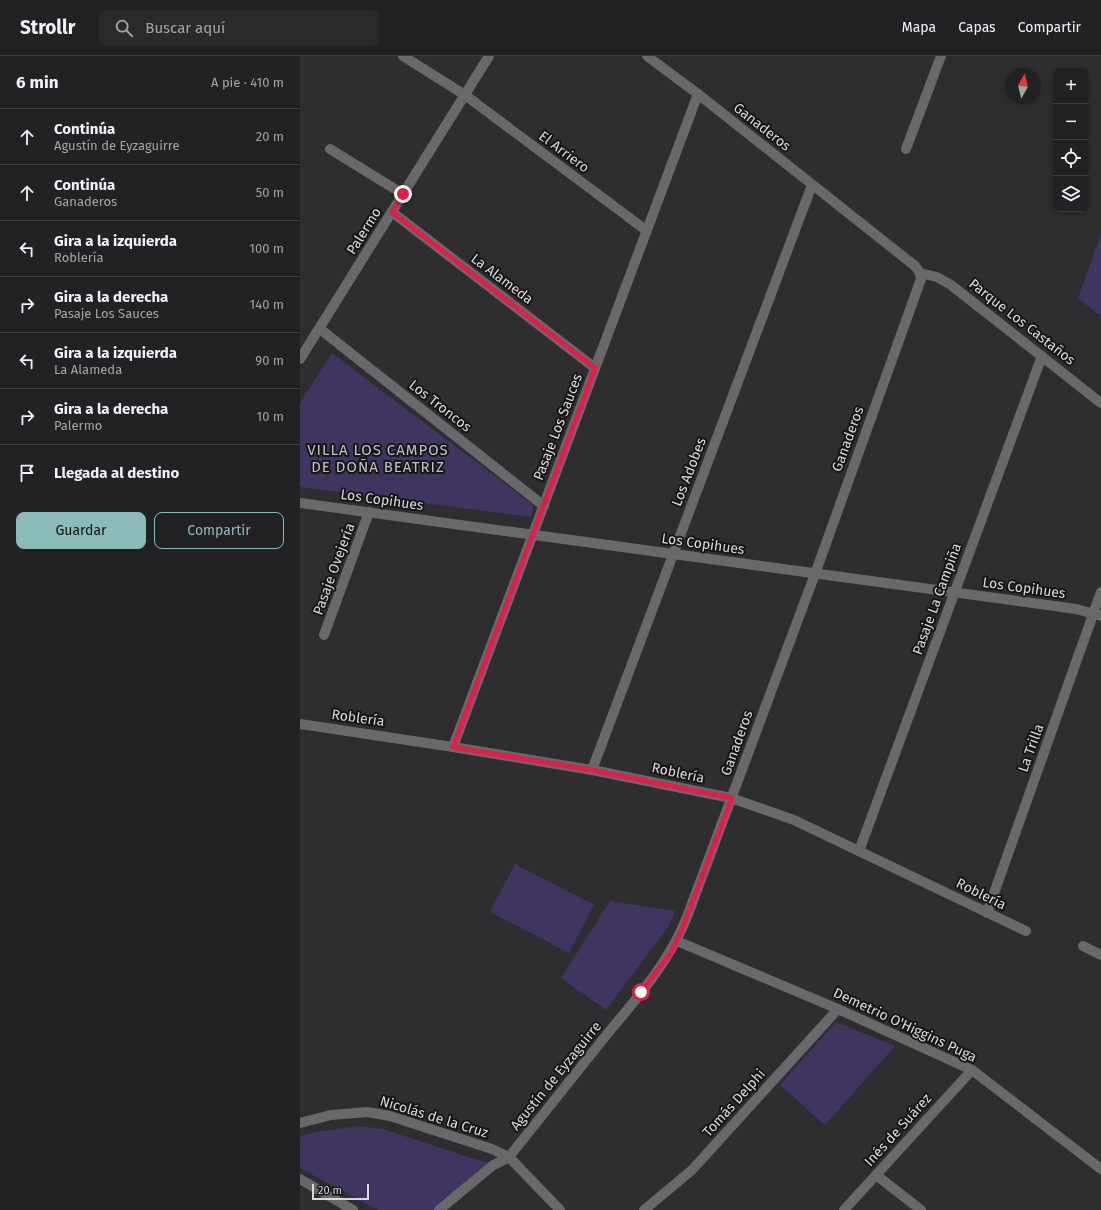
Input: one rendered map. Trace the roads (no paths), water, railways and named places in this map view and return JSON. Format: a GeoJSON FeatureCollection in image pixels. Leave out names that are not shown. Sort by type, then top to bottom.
{"type":"FeatureCollection","features":[{"type":"Feature","properties":{"kind":"street","name":"El Arriero"},"geometry":{"type":"LineString","coordinates":[[403,56],[465,95],[647,231]]}},
{"type":"Feature","properties":{"kind":"street","name":"Palermo"},"geometry":{"type":"LineString","coordinates":[[300,359],[489,56]]}},
{"type":"Feature","properties":{"kind":"street","name":"Ganaderos"},"geometry":{"type":"LineString","coordinates":[[647,56],[698,94],[914,266],[920,273],[921,279],[815,574],[677,941]]}},
{"type":"Feature","properties":{"kind":"street"},"geometry":{"type":"LineString","coordinates":[[906,149],[941,56]]}},
{"type":"Feature","properties":{"kind":"street","name":"Pasaje Los Sauces"},"geometry":{"type":"LineString","coordinates":[[453,747],[698,94]]}},
{"type":"Feature","properties":{"kind":"street"},"geometry":{"type":"LineString","coordinates":[[330,149],[403,194]]}},
{"type":"Feature","properties":{"kind":"street","name":"Los Adobes"},"geometry":{"type":"LineString","coordinates":[[592,770],[812,185]]}},
{"type":"Feature","properties":{"kind":"street","name":"La Alameda"},"geometry":{"type":"LineString","coordinates":[[392,212],[595,368]]}},
{"type":"Feature","properties":{"kind":"street","name":"Parque Los Castaños"},"geometry":{"type":"LineString","coordinates":[[920,273],[937,277],[952,285],[1101,403]]}},
{"type":"Feature","properties":{"kind":"street","name":"Los Troncos"},"geometry":{"type":"LineString","coordinates":[[320,329],[544,506]]}},
{"type":"Feature","properties":{"kind":"street","name":"Pasaje La Campiña"},"geometry":{"type":"LineString","coordinates":[[859,852],[1042,356]]}},
{"type":"Feature","properties":{"kind":"street","name":"Los Copihues"},"geometry":{"type":"LineString","coordinates":[[300,503],[1076,610],[1097,615]]}},
{"type":"Feature","properties":{"kind":"street","name":"Pasaje Ovejería"},"geometry":{"type":"LineString","coordinates":[[324,635],[370,512]]}},
{"type":"Feature","properties":{"kind":"street","name":"La Trilla"},"geometry":{"type":"LineString","coordinates":[[987,913],[1097,615],[1101,592]]}},
{"type":"Feature","properties":{"kind":"street","name":"Roblería"},"geometry":{"type":"LineString","coordinates":[[300,724],[592,770],[732,798],[794,820],[1026,932]]}},
{"type":"Feature","properties":{"kind":"street","name":"Demetrio O'Higgins Puga"},"geometry":{"type":"LineString","coordinates":[[677,941],[838,1009],[972,1070],[1101,1169]]}},
{"type":"Feature","properties":{"kind":"street","name":"Agustín de Eyzaguirre"},"geometry":{"type":"LineString","coordinates":[[439,1210],[492,1166],[509,1157],[663,964],[677,941]]}},
{"type":"Feature","properties":{"kind":"street"},"geometry":{"type":"LineString","coordinates":[[1083,946],[1101,955]]}},
{"type":"Feature","properties":{"kind":"street","name":"Tomás Delphi"},"geometry":{"type":"LineString","coordinates":[[644,1210],[692,1170],[838,1009]]}},
{"type":"Feature","properties":{"kind":"street","name":"Inés de Suárez"},"geometry":{"type":"LineString","coordinates":[[844,1210],[972,1070]]}},
{"type":"Feature","properties":{"kind":"street","name":"Nicolás de la Cruz"},"geometry":{"type":"LineString","coordinates":[[300,1123],[331,1115],[366,1112],[390,1116],[492,1149],[509,1157],[560,1210]]}},
{"type":"Feature","properties":{"kind":"street"},"geometry":{"type":"LineString","coordinates":[[876,1175],[921,1210]]}},
{"type":"Feature","properties":{"kind":"street"},"geometry":{"type":"LineString","coordinates":[[300,1179],[353,1210]]}},
{"type":"Feature","properties":{"kind":"district","name":"VILLA LOS CAMPOS DE DOÑA BEATRIZ"},"geometry":{"type":"Point","coordinates":[378,458]}}]}
